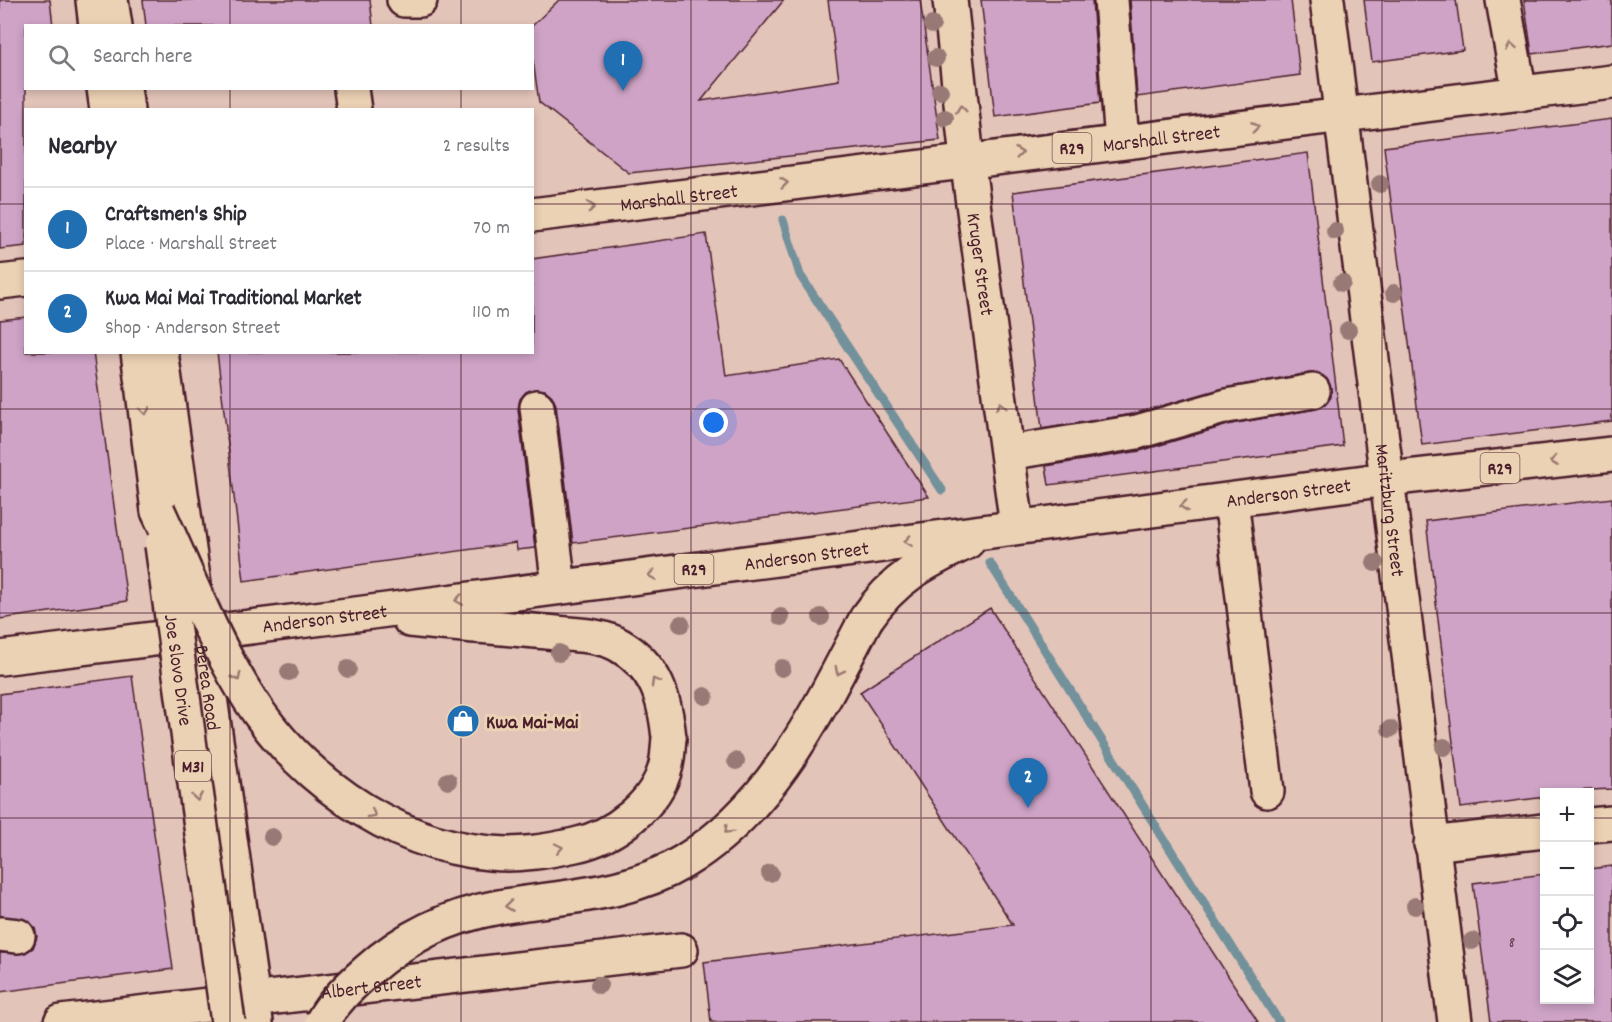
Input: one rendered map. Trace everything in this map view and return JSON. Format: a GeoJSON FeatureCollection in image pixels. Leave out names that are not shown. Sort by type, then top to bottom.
{"type":"FeatureCollection","features":[{"type":"Feature","properties":{"kind":"main road"},"geometry":{"type":"LineString","coordinates":[[93,0],[96,24]]}},
{"type":"Feature","properties":{"kind":"main road"},"geometry":{"type":"LineString","coordinates":[[111,0],[115,24]]}},
{"type":"Feature","properties":{"kind":"main road"},"geometry":{"type":"LineString","coordinates":[[405,0],[420,0]]}},
{"type":"Feature","properties":{"kind":"main road","name":"Kruger Street"},"geometry":{"type":"LineString","coordinates":[[950,0],[967,159],[1008,453],[1004,528]]}},
{"type":"Feature","properties":{"kind":"main road"},"geometry":{"type":"LineString","coordinates":[[1111,0],[1122,142]]}},
{"type":"Feature","properties":{"kind":"main road","name":"Maritzburg Street"},"geometry":{"type":"LineString","coordinates":[[1327,0],[1455,1022]]}},
{"type":"Feature","properties":{"kind":"main road"},"geometry":{"type":"LineString","coordinates":[[1503,0],[1520,94]]}},
{"type":"Feature","properties":{"kind":"main road","name":"Marshall Street"},"geometry":{"type":"LineString","coordinates":[[534,215],[967,159],[1342,117],[1612,82]]}},
{"type":"Feature","properties":{"kind":"main road"},"geometry":{"type":"LineString","coordinates":[[104,90],[107,108]]}},
{"type":"Feature","properties":{"kind":"main road"},"geometry":{"type":"LineString","coordinates":[[124,90],[127,108]]}},
{"type":"Feature","properties":{"kind":"main road"},"geometry":{"type":"LineString","coordinates":[[351,90],[354,108]]}},
{"type":"Feature","properties":{"kind":"main road"},"geometry":{"type":"LineString","coordinates":[[0,282],[24,279]]}},
{"type":"Feature","properties":{"kind":"main road","name":"Joe Slovo Drive"},"geometry":{"type":"LineString","coordinates":[[138,354],[228,1022]]}},
{"type":"Feature","properties":{"kind":"main road","name":"Berea Road"},"geometry":{"type":"LineString","coordinates":[[161,354],[254,1011]]}},
{"type":"Feature","properties":{"kind":"main road"},"geometry":{"type":"LineString","coordinates":[[1008,453],[1137,432],[1227,405],[1313,391]]}},
{"type":"Feature","properties":{"kind":"main road"},"geometry":{"type":"LineString","coordinates":[[537,407],[559,587]]}},
{"type":"Feature","properties":{"kind":"main road","name":"Anderson Street"},"geometry":{"type":"LineString","coordinates":[[0,658],[202,631],[356,614],[1388,479],[1612,454]]}},
{"type":"Feature","properties":{"kind":"main road"},"geometry":{"type":"LineString","coordinates":[[1231,500],[1266,791]]}},
{"type":"Feature","properties":{"kind":"main road"},"geometry":{"type":"LineString","coordinates":[[158,511],[242,687],[274,734],[304,767],[343,797],[387,823],[435,842],[489,853],[537,853],[583,844],[614,829],[636,814],[657,787],[666,765],[669,738],[666,706],[656,683],[643,664],[618,644],[573,634],[356,614]]}},
{"type":"Feature","properties":{"kind":"main road"},"geometry":{"type":"LineString","coordinates":[[322,1022],[349,987],[382,957],[412,936],[449,920],[498,908],[606,892],[646,880],[682,864],[720,837],[762,796],[787,760],[829,690],[866,619],[881,597],[915,568],[1004,528]]}},
{"type":"Feature","properties":{"kind":"main road"},"geometry":{"type":"LineString","coordinates":[[1594,825],[1612,823]]}},
{"type":"Feature","properties":{"kind":"main road"},"geometry":{"type":"LineString","coordinates":[[1431,844],[1540,832]]}},
{"type":"Feature","properties":{"kind":"main road","name":"Albert Street"},"geometry":{"type":"LineString","coordinates":[[61,1022],[254,1011],[681,950]]}},
{"type":"Feature","properties":{"kind":"building"},"geometry":{"type":"Polygon","coordinates":[[[0,0],[50,0],[53,24],[24,24],[26,108],[24,108],[24,246],[0,249],[0,0]]]}},
{"type":"Feature","properties":{"kind":"building"},"geometry":{"type":"Polygon","coordinates":[[[143,0],[370,0],[373,24],[146,24],[143,0]]]}},
{"type":"Feature","properties":{"kind":"building"},"geometry":{"type":"Polygon","coordinates":[[[559,0],[784,0],[701,101],[839,80],[828,0],[920,0],[940,140],[629,173],[539,102],[534,68],[534,24],[559,0]]]}},
{"type":"Feature","properties":{"kind":"building"},"geometry":{"type":"Polygon","coordinates":[[[981,0],[1092,0],[1100,103],[995,117],[981,0]]]}},
{"type":"Feature","properties":{"kind":"building"},"geometry":{"type":"Polygon","coordinates":[[[1130,0],[1291,0],[1300,75],[1137,97],[1130,0]]]}},
{"type":"Feature","properties":{"kind":"building"},"geometry":{"type":"Polygon","coordinates":[[[1364,0],[1456,0],[1463,50],[1372,62],[1364,0]]]}},
{"type":"Feature","properties":{"kind":"building"},"geometry":{"type":"Polygon","coordinates":[[[1524,0],[1612,0],[1612,43],[1532,54],[1524,0]]]}},
{"type":"Feature","properties":{"kind":"building"},"geometry":{"type":"Polygon","coordinates":[[[1612,119],[1612,421],[1422,445],[1384,147],[1612,119]]]}},
{"type":"Feature","properties":{"kind":"building"},"geometry":{"type":"Polygon","coordinates":[[[1308,153],[1343,446],[1049,485],[1046,466],[1140,451],[1231,424],[1316,409],[1325,405],[1331,397],[1331,388],[1327,379],[1319,373],[1310,373],[1224,388],[1133,414],[1042,429],[1013,192],[1308,153]]]}},
{"type":"Feature","properties":{"kind":"building"},"geometry":{"type":"Polygon","coordinates":[[[706,234],[726,376],[839,359],[929,497],[573,543],[556,405],[552,396],[545,390],[534,389],[526,392],[520,399],[518,409],[535,548],[517,550],[516,543],[244,581],[217,354],[534,354],[534,259],[706,234]]]}},
{"type":"Feature","properties":{"kind":"building"},"geometry":{"type":"Polygon","coordinates":[[[24,317],[24,354],[93,354],[127,601],[0,619],[0,320],[24,317]]]}},
{"type":"Feature","properties":{"kind":"building"},"geometry":{"type":"Polygon","coordinates":[[[1612,498],[1612,789],[1540,788],[1540,798],[1461,808],[1426,521],[1612,498]]]}},
{"type":"Feature","properties":{"kind":"building"},"geometry":{"type":"Polygon","coordinates":[[[990,608],[1258,1022],[711,1022],[704,962],[1013,925],[860,692],[990,608]]]}},
{"type":"Feature","properties":{"kind":"building"},"geometry":{"type":"Polygon","coordinates":[[[132,676],[173,969],[0,992],[0,953],[25,953],[33,948],[37,937],[35,928],[29,921],[0,916],[0,694],[132,676]]]}},
{"type":"Feature","properties":{"kind":"building"},"geometry":{"type":"Polygon","coordinates":[[[1612,866],[1612,1022],[1491,1022],[1473,883],[1540,875],[1540,1004],[1594,1004],[1594,868],[1612,866]]]}},
{"type":"Feature","properties":{"kind":"waterway"},"geometry":{"type":"LineString","coordinates":[[783,220],[800,275],[942,490]]}},
{"type":"Feature","properties":{"kind":"waterway"},"geometry":{"type":"LineString","coordinates":[[990,563],[1279,1022]]}},
{"type":"Feature","properties":{"kind":"place","name":"Craftsmen's Ship"},"geometry":{"type":"Point","coordinates":[623,91]}},
{"type":"Feature","properties":{"kind":"place","name":"Kwa Mai-Mai"},"geometry":{"type":"Point","coordinates":[463,721]}},
{"type":"Feature","properties":{"kind":"place","name":"Kwa Mai Mai Traditional Market"},"geometry":{"type":"Point","coordinates":[1028,808]}}]}
